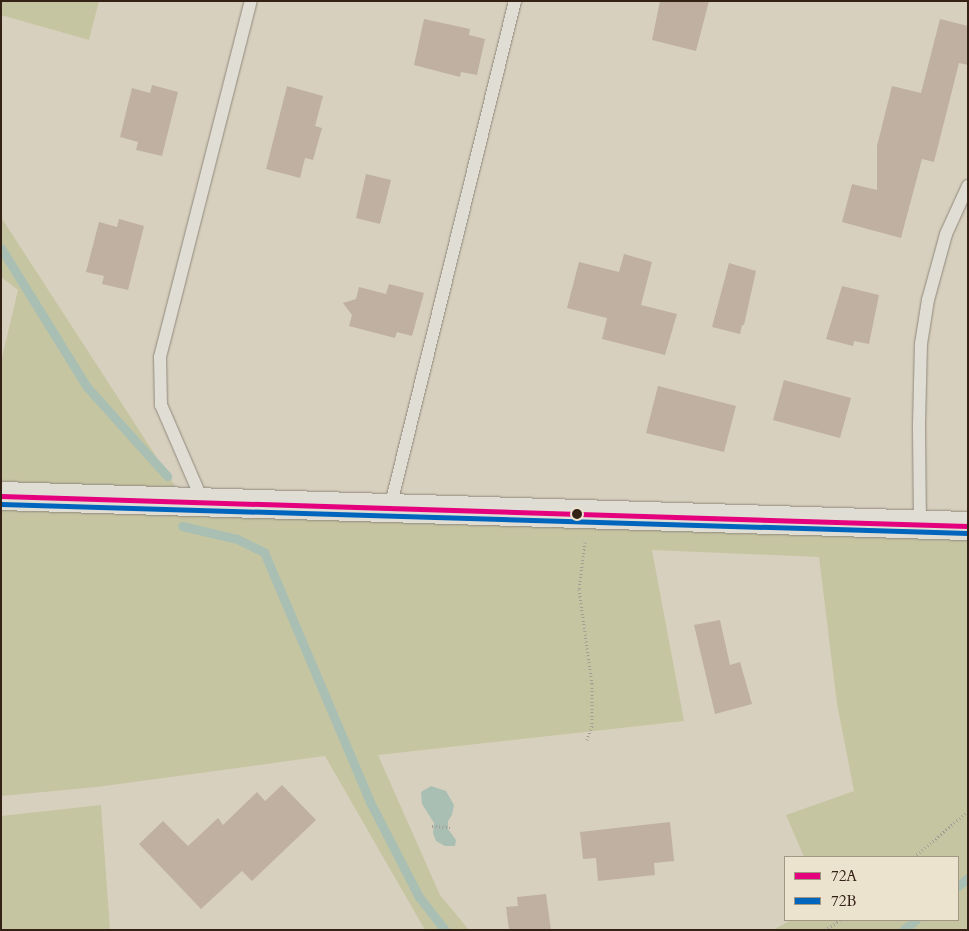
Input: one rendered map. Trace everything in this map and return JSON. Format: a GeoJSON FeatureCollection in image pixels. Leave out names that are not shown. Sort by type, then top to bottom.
{"type":"FeatureCollection","features":[{"type":"Feature","properties":{"kind":"street"},"geometry":{"type":"LineString","coordinates":[[1,496],[968,526]]}},
{"type":"Feature","properties":{"kind":"lane"},"geometry":{"type":"LineString","coordinates":[[202,502],[161,405],[160,358],[251,1]]}},
{"type":"Feature","properties":{"kind":"lane"},"geometry":{"type":"LineString","coordinates":[[390,508],[516,1]]}},
{"type":"Feature","properties":{"kind":"lane"},"geometry":{"type":"LineString","coordinates":[[920,525],[919,424],[921,344],[928,300],[946,234],[968,186]]}},
{"type":"Feature","properties":{"kind":"path"},"geometry":{"type":"LineString","coordinates":[[587,740],[592,726],[592,684],[579,589],[588,514]]}},
{"type":"Feature","properties":{"kind":"path"},"geometry":{"type":"LineString","coordinates":[[915,856],[968,811]]}},
{"type":"Feature","properties":{"kind":"path"},"geometry":{"type":"LineString","coordinates":[[432,826],[450,827]]}},
{"type":"Feature","properties":{"kind":"path"},"geometry":{"type":"LineString","coordinates":[[825,930],[838,921]]}},
{"type":"Feature","properties":{"kind":"green space"},"geometry":{"type":"Polygon","coordinates":[[[1,1],[99,1],[89,40],[1,15],[1,1]]]}},
{"type":"Feature","properties":{"kind":"green space"},"geometry":{"type":"Polygon","coordinates":[[[1,217],[177,489],[1,484],[1,362],[18,290],[1,277],[1,217]]]}},
{"type":"Feature","properties":{"kind":"green space"},"geometry":{"type":"Polygon","coordinates":[[[1,507],[968,540],[968,930],[773,930],[789,921],[959,921],[959,856],[804,856],[786,815],[854,791],[837,704],[819,557],[652,550],[684,721],[378,755],[440,895],[469,930],[425,930],[325,756],[97,787],[1,796],[1,507]]]}},
{"type":"Feature","properties":{"kind":"green space"},"geometry":{"type":"Polygon","coordinates":[[[101,805],[110,930],[1,930],[1,816],[101,805]]]}},
{"type":"Feature","properties":{"kind":"shaded area"},"geometry":{"type":"Polygon","coordinates":[[[431,786],[446,791],[454,805],[452,815],[448,821],[448,829],[456,840],[455,846],[445,846],[436,841],[433,833],[434,823],[422,804],[421,792],[431,786]]]}},
{"type":"Feature","properties":{"kind":"building"},"geometry":{"type":"Polygon","coordinates":[[[660,1],[709,1],[696,51],[652,40],[660,1]]]}},
{"type":"Feature","properties":{"kind":"building"},"geometry":{"type":"Polygon","coordinates":[[[424,19],[470,29],[469,35],[485,39],[477,75],[461,72],[460,77],[414,65],[424,19]]]}},
{"type":"Feature","properties":{"kind":"building"},"geometry":{"type":"Polygon","coordinates":[[[940,19],[968,26],[968,65],[959,63],[934,162],[922,159],[901,238],[842,222],[852,184],[877,190],[877,146],[892,86],[921,93],[940,19]]]}},
{"type":"Feature","properties":{"kind":"building"},"geometry":{"type":"Polygon","coordinates":[[[152,85],[178,92],[162,156],[136,150],[138,142],[120,137],[132,88],[150,93],[152,85]]]}},
{"type":"Feature","properties":{"kind":"building"},"geometry":{"type":"Polygon","coordinates":[[[287,86],[323,96],[315,126],[322,128],[313,160],[305,158],[300,178],[266,169],[287,86]]]}},
{"type":"Feature","properties":{"kind":"building"},"geometry":{"type":"Polygon","coordinates":[[[366,174],[391,180],[380,224],[356,218],[366,174]]]}},
{"type":"Feature","properties":{"kind":"building"},"geometry":{"type":"Polygon","coordinates":[[[119,219],[144,226],[128,290],[102,284],[104,276],[86,272],[99,222],[117,227],[119,219]]]}},
{"type":"Feature","properties":{"kind":"building"},"geometry":{"type":"Polygon","coordinates":[[[624,254],[652,262],[641,305],[677,314],[665,355],[602,339],[607,318],[567,308],[579,262],[619,272],[624,254]]]}},
{"type":"Feature","properties":{"kind":"building"},"geometry":{"type":"Polygon","coordinates":[[[729,263],[756,271],[744,325],[742,325],[740,334],[712,327],[729,263]]]}},
{"type":"Feature","properties":{"kind":"building"},"geometry":{"type":"Polygon","coordinates":[[[389,284],[424,293],[412,336],[397,332],[395,338],[349,326],[352,315],[343,303],[356,299],[359,287],[386,294],[389,284]]]}},
{"type":"Feature","properties":{"kind":"building"},"geometry":{"type":"Polygon","coordinates":[[[842,286],[879,295],[869,344],[854,341],[853,346],[826,339],[842,286]]]}},
{"type":"Feature","properties":{"kind":"building"},"geometry":{"type":"Polygon","coordinates":[[[784,380],[851,398],[840,438],[773,420],[784,380]]]}},
{"type":"Feature","properties":{"kind":"building"},"geometry":{"type":"Polygon","coordinates":[[[658,386],[736,406],[724,452],[646,433],[658,386]]]}},
{"type":"Feature","properties":{"kind":"building"},"geometry":{"type":"Polygon","coordinates":[[[720,620],[730,665],[740,662],[752,704],[715,714],[694,625],[720,620]]]}},
{"type":"Feature","properties":{"kind":"building"},"geometry":{"type":"Polygon","coordinates":[[[282,785],[316,820],[252,881],[242,871],[201,909],[139,844],[163,821],[188,846],[218,818],[223,825],[257,792],[265,801],[282,785]]]}},
{"type":"Feature","properties":{"kind":"building"},"geometry":{"type":"Polygon","coordinates":[[[670,822],[674,861],[654,863],[655,875],[598,881],[596,858],[583,859],[580,832],[670,822]]]}},
{"type":"Feature","properties":{"kind":"building"},"geometry":{"type":"Polygon","coordinates":[[[546,894],[551,930],[509,930],[506,907],[518,906],[517,897],[546,894]]]}},
{"type":"Feature","properties":{"kind":"waterway"},"geometry":{"type":"LineString","coordinates":[[1,248],[87,387],[167,476]]}},
{"type":"Feature","properties":{"kind":"waterway"},"geometry":{"type":"LineString","coordinates":[[182,526],[237,539],[264,552],[370,802],[419,897],[445,930]]}},
{"type":"Feature","properties":{"kind":"waterway"},"geometry":{"type":"LineString","coordinates":[[959,885],[968,878]]}},
{"type":"Feature","properties":{"kind":"waterway"},"geometry":{"type":"LineString","coordinates":[[903,930],[915,921]]}},
{"type":"Feature","properties":{"kind":"transit line","name":"72A"},"geometry":{"type":"LineString","coordinates":[[1,496],[968,526]]}},
{"type":"Feature","properties":{"kind":"transit line","name":"72B"},"geometry":{"type":"LineString","coordinates":[[1,504],[968,533]]}}]}
